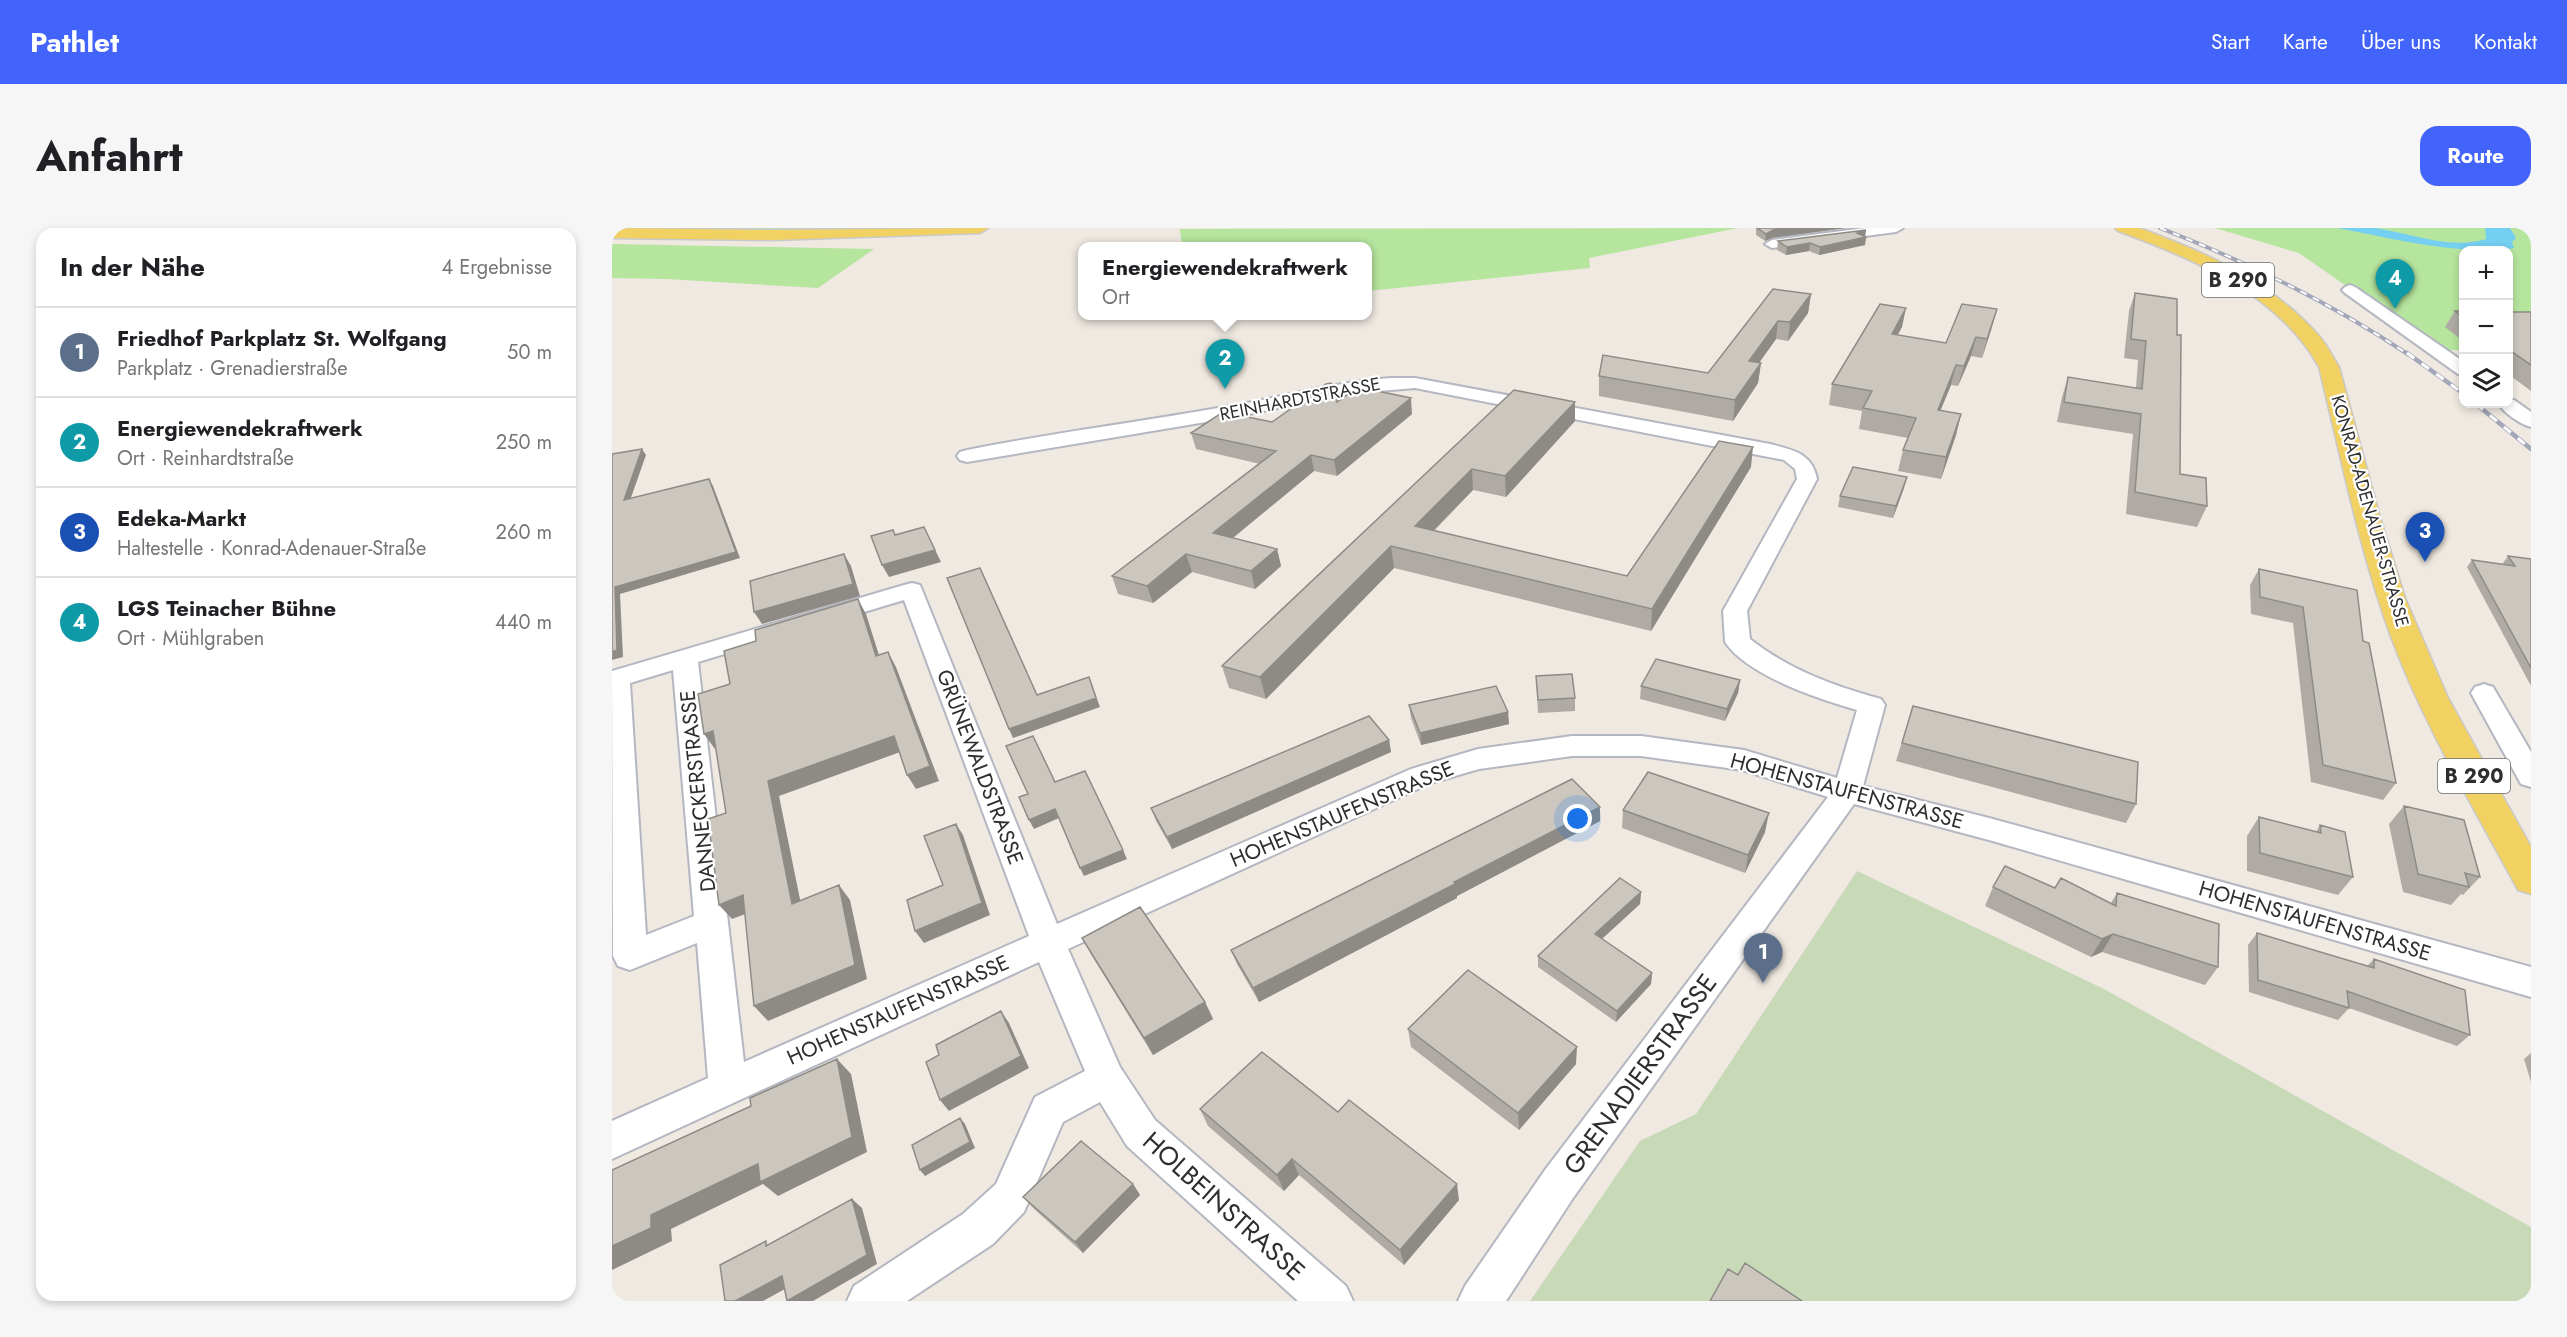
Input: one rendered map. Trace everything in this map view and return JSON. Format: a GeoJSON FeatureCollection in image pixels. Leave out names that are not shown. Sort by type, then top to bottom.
{"type":"FeatureCollection","features":[{"type":"Feature","properties":{"kind":"main road"},"geometry":{"type":"LineString","coordinates":[[612,232],[773,235],[980,228]]}},
{"type":"Feature","properties":{"kind":"main road","name":"KONRAD-ADENAUER-STRASSE"},"geometry":{"type":"LineString","coordinates":[[2123,228],[2209,263],[2241,282],[2284,313],[2305,334],[2329,367],[2389,590],[2419,670],[2442,718],[2531,880]]}},
{"type":"Feature","properties":{"kind":"street"},"geometry":{"type":"LineString","coordinates":[[1772,244],[1896,228]]}},
{"type":"Feature","properties":{"kind":"street"},"geometry":{"type":"LineString","coordinates":[[2350,290],[2459,367]]}},
{"type":"Feature","properties":{"kind":"street","name":"REINHARDTSTRASSE"},"geometry":{"type":"LineString","coordinates":[[967,456],[1022,444],[1249,409],[1313,393],[1381,382],[1414,383],[1770,450],[1791,456],[1805,467],[1807,479],[1735,611],[1738,642],[1760,660],[1828,694],[1872,705],[1847,792]]}},
{"type":"Feature","properties":{"kind":"street"},"geometry":{"type":"LineString","coordinates":[[2513,408],[2531,421]]}},
{"type":"Feature","properties":{"kind":"street","name":"GRÜNEWALDSTRASSE"},"geometry":{"type":"LineString","coordinates":[[685,658],[912,590],[1048,943]]}},
{"type":"Feature","properties":{"kind":"street"},"geometry":{"type":"LineString","coordinates":[[685,658],[614,679],[630,956],[711,923]]}},
{"type":"Feature","properties":{"kind":"street","name":"DANNECKERSTRASSE"},"geometry":{"type":"LineString","coordinates":[[685,658],[728,1087]]}},
{"type":"Feature","properties":{"kind":"street"},"geometry":{"type":"LineString","coordinates":[[2484,693],[2531,777]]}},
{"type":"Feature","properties":{"kind":"street","name":"HOHENSTAUFENSTRASSE"},"geometry":{"type":"LineString","coordinates":[[612,1140],[1421,776],[1478,759],[1572,746],[1641,746],[1744,760],[1847,792],[2000,832],[2531,982]]}},
{"type":"Feature","properties":{"kind":"street","name":"GRENADIERSTRASSE"},"geometry":{"type":"LineString","coordinates":[[1480,1301],[1559,1184],[1847,792]]}},
{"type":"Feature","properties":{"kind":"street","name":"HOLBEINSTRASSE"},"geometry":{"type":"LineString","coordinates":[[1048,943],[1107,1079],[1141,1133],[1331,1301]]}},
{"type":"Feature","properties":{"kind":"street"},"geometry":{"type":"LineString","coordinates":[[869,1301],[978,1229],[1010,1198],[1049,1110],[1107,1079]]}},
{"type":"Feature","properties":{"kind":"green space"},"geometry":{"type":"Polygon","coordinates":[[[612,228],[905,228],[758,232],[612,228]]]}},
{"type":"Feature","properties":{"kind":"green space"},"geometry":{"type":"Polygon","coordinates":[[[1738,228],[1589,258],[1590,268],[1372,291],[1372,242],[1182,242],[1180,229],[1738,228]]]}},
{"type":"Feature","properties":{"kind":"green space"},"geometry":{"type":"Polygon","coordinates":[[[2215,228],[2531,228],[2531,351],[2513,351],[2513,246],[2459,246],[2459,350],[2438,350],[2299,253],[2215,228]]]}},
{"type":"Feature","properties":{"kind":"green space"},"geometry":{"type":"Polygon","coordinates":[[[612,244],[874,249],[818,288],[612,278],[612,244]]]}},
{"type":"Feature","properties":{"kind":"green space"},"geometry":{"type":"Polygon","coordinates":[[[1857,871],[2104,989],[2531,1227],[2531,1301],[1530,1301],[1640,1141],[1696,1114],[1857,871]]]}},
{"type":"Feature","properties":{"kind":"water"},"geometry":{"type":"Polygon","coordinates":[[[2337,228],[2375,228],[2430,240],[2458,243],[2486,239],[2485,228],[2510,228],[2516,238],[2512,242],[2514,248],[2513,248],[2513,246],[2459,246],[2459,249],[2409,242],[2337,228]]]}},
{"type":"Feature","properties":{"kind":"building"},"geometry":{"type":"Polygon","coordinates":[[[1757,228],[1788,228],[1773,230],[1766,234],[1757,228]]]}},
{"type":"Feature","properties":{"kind":"building"},"geometry":{"type":"Polygon","coordinates":[[[1866,230],[1857,233],[1866,237],[1820,247],[1810,243],[1787,247],[1778,241],[1866,230]]]}},
{"type":"Feature","properties":{"kind":"building"},"geometry":{"type":"Polygon","coordinates":[[[1773,289],[1811,294],[1790,322],[1778,321],[1749,361],[1761,363],[1735,400],[1599,376],[1603,355],[1708,373],[1773,289]]]}},
{"type":"Feature","properties":{"kind":"building"},"geometry":{"type":"Polygon","coordinates":[[[2135,293],[2177,299],[2177,335],[2181,335],[2180,474],[2206,478],[2207,506],[2135,492],[2141,414],[2064,402],[2068,377],[2142,389],[2146,341],[2131,339],[2135,293]]]}},
{"type":"Feature","properties":{"kind":"building"},"geometry":{"type":"Polygon","coordinates":[[[1880,304],[1906,308],[1892,334],[1946,343],[1962,304],[1997,309],[1987,339],[1976,337],[1964,366],[1956,365],[1938,410],[1961,414],[1946,457],[1903,450],[1916,418],[1863,408],[1872,391],[1832,384],[1880,304]]]}},
{"type":"Feature","properties":{"kind":"building"},"geometry":{"type":"Polygon","coordinates":[[[2513,312],[2531,312],[2531,365],[2513,352],[2513,312]]]}},
{"type":"Feature","properties":{"kind":"building"},"geometry":{"type":"Polygon","coordinates":[[[1331,383],[1337,402],[1358,387],[1411,398],[1334,460],[1311,455],[1213,533],[1277,549],[1251,571],[1186,554],[1147,586],[1112,576],[1276,451],[1191,433],[1223,412],[1272,422],[1326,384],[1331,383]]]}},
{"type":"Feature","properties":{"kind":"building"},"geometry":{"type":"Polygon","coordinates":[[[1514,390],[1575,402],[1505,476],[1472,469],[1415,526],[1627,576],[1719,441],[1753,447],[1652,609],[1391,546],[1260,677],[1222,666],[1514,390]]]}},
{"type":"Feature","properties":{"kind":"building"},"geometry":{"type":"Polygon","coordinates":[[[642,449],[624,500],[709,479],[736,552],[615,587],[617,650],[612,652],[612,454],[642,449]]]}},
{"type":"Feature","properties":{"kind":"building"},"geometry":{"type":"Polygon","coordinates":[[[1853,467],[1907,477],[1896,506],[1840,496],[1853,467]]]}},
{"type":"Feature","properties":{"kind":"building"},"geometry":{"type":"Polygon","coordinates":[[[924,527],[935,550],[882,565],[871,536],[893,530],[895,535],[924,527]]]}},
{"type":"Feature","properties":{"kind":"building"},"geometry":{"type":"Polygon","coordinates":[[[844,554],[853,584],[754,612],[750,581],[844,554]]]}},
{"type":"Feature","properties":{"kind":"building"},"geometry":{"type":"Polygon","coordinates":[[[2508,556],[2531,559],[2531,668],[2472,560],[2515,566],[2508,556]]]}},
{"type":"Feature","properties":{"kind":"building"},"geometry":{"type":"Polygon","coordinates":[[[980,568],[1037,695],[1089,677],[1096,698],[1009,729],[947,578],[980,568]]]}},
{"type":"Feature","properties":{"kind":"building"},"geometry":{"type":"Polygon","coordinates":[[[2259,569],[2357,590],[2363,641],[2369,643],[2396,783],[2323,765],[2303,607],[2260,597],[2259,569]]]}},
{"type":"Feature","properties":{"kind":"building"},"geometry":{"type":"Polygon","coordinates":[[[858,599],[876,656],[888,652],[930,766],[907,775],[894,736],[768,781],[792,904],[839,885],[855,965],[754,1006],[743,895],[719,905],[708,819],[726,813],[713,731],[704,734],[698,694],[730,684],[724,651],[756,641],[755,630],[858,599]]]}},
{"type":"Feature","properties":{"kind":"building"},"geometry":{"type":"Polygon","coordinates":[[[1656,659],[1740,680],[1727,709],[1641,686],[1656,659]]]}},
{"type":"Feature","properties":{"kind":"building"},"geometry":{"type":"Polygon","coordinates":[[[1572,674],[1575,698],[1538,700],[1536,676],[1572,674]]]}},
{"type":"Feature","properties":{"kind":"building"},"geometry":{"type":"Polygon","coordinates":[[[1496,686],[1508,712],[1420,733],[1409,705],[1496,686]]]}},
{"type":"Feature","properties":{"kind":"building"},"geometry":{"type":"Polygon","coordinates":[[[1913,706],[2138,762],[2136,804],[1902,743],[1913,706]]]}},
{"type":"Feature","properties":{"kind":"building"},"geometry":{"type":"Polygon","coordinates":[[[1369,716],[1389,740],[1167,837],[1151,808],[1369,716]]]}},
{"type":"Feature","properties":{"kind":"building"},"geometry":{"type":"Polygon","coordinates":[[[1033,736],[1055,782],[1085,771],[1123,850],[1080,868],[1055,809],[1029,820],[1019,797],[1028,794],[1006,746],[1033,736]]]}},
{"type":"Feature","properties":{"kind":"building"},"geometry":{"type":"Polygon","coordinates":[[[1648,772],[1769,813],[1748,855],[1623,810],[1648,772]]]}},
{"type":"Feature","properties":{"kind":"building"},"geometry":{"type":"Polygon","coordinates":[[[1572,779],[1600,807],[1253,988],[1231,950],[1572,779]]]}},
{"type":"Feature","properties":{"kind":"building"},"geometry":{"type":"Polygon","coordinates":[[[2404,806],[2464,820],[2480,877],[2465,873],[2469,887],[2418,874],[2404,806]]]}},
{"type":"Feature","properties":{"kind":"building"},"geometry":{"type":"Polygon","coordinates":[[[2259,817],[2321,833],[2320,825],[2345,832],[2353,877],[2260,853],[2259,817]]]}},
{"type":"Feature","properties":{"kind":"building"},"geometry":{"type":"Polygon","coordinates":[[[956,824],[982,903],[915,931],[907,900],[943,885],[924,836],[956,824]]]}},
{"type":"Feature","properties":{"kind":"building"},"geometry":{"type":"Polygon","coordinates":[[[2005,866],[2055,888],[2061,878],[2116,906],[2117,893],[2219,924],[2218,967],[2113,934],[2102,939],[1993,887],[2005,866]]]}},
{"type":"Feature","properties":{"kind":"building"},"geometry":{"type":"Polygon","coordinates":[[[1620,878],[1641,892],[1595,934],[1652,973],[1617,1011],[1538,956],[1620,878]]]}},
{"type":"Feature","properties":{"kind":"building"},"geometry":{"type":"Polygon","coordinates":[[[1140,907],[1205,1002],[1144,1038],[1082,938],[1140,907]]]}},
{"type":"Feature","properties":{"kind":"building"},"geometry":{"type":"Polygon","coordinates":[[[2257,933],[2374,968],[2374,959],[2465,990],[2470,1035],[2347,991],[2349,1008],[2258,980],[2257,933]]]}},
{"type":"Feature","properties":{"kind":"building"},"geometry":{"type":"Polygon","coordinates":[[[1468,970],[1577,1047],[1518,1113],[1408,1029],[1468,970]]]}},
{"type":"Feature","properties":{"kind":"building"},"geometry":{"type":"Polygon","coordinates":[[[1001,1011],[1021,1056],[940,1100],[926,1062],[939,1055],[936,1045],[1001,1011]]]}},
{"type":"Feature","properties":{"kind":"building"},"geometry":{"type":"Polygon","coordinates":[[[1262,1052],[1338,1112],[1349,1100],[1457,1184],[1400,1250],[1292,1159],[1277,1175],[1200,1109],[1262,1052]]]}},
{"type":"Feature","properties":{"kind":"building"},"geometry":{"type":"Polygon","coordinates":[[[837,1059],[852,1137],[760,1182],[758,1164],[651,1215],[651,1228],[612,1246],[612,1170],[751,1106],[750,1098],[837,1059]]]}},
{"type":"Feature","properties":{"kind":"building"},"geometry":{"type":"Polygon","coordinates":[[[960,1118],[970,1142],[920,1170],[912,1145],[960,1118]]]}},
{"type":"Feature","properties":{"kind":"building"},"geometry":{"type":"Polygon","coordinates":[[[1081,1141],[1133,1184],[1075,1242],[1023,1197],[1081,1141]]]}},
{"type":"Feature","properties":{"kind":"building"},"geometry":{"type":"Polygon","coordinates":[[[852,1199],[867,1255],[787,1301],[782,1276],[735,1301],[725,1301],[720,1265],[766,1241],[766,1246],[852,1199]]]}},
{"type":"Feature","properties":{"kind":"building"},"geometry":{"type":"Polygon","coordinates":[[[1745,1263],[1802,1301],[1710,1301],[1728,1269],[1738,1275],[1745,1263]]]}},
{"type":"Feature","properties":{"kind":"railway"},"geometry":{"type":"LineString","coordinates":[[2160,228],[2288,285],[2349,318],[2409,355]]}},
{"type":"Feature","properties":{"kind":"railway"},"geometry":{"type":"LineString","coordinates":[[2407,353],[2459,390]]}},
{"type":"Feature","properties":{"kind":"railway"},"geometry":{"type":"LineString","coordinates":[[2481,408],[2531,449]]}},
{"type":"Feature","properties":{"kind":"place","name":"LGS Teinacher Bühne"},"geometry":{"type":"Point","coordinates":[2395,309]}},
{"type":"Feature","properties":{"kind":"place","name":"Energiewendekraftwerk"},"geometry":{"type":"Point","coordinates":[1225,389]}},
{"type":"Feature","properties":{"kind":"place","name":"Edeka-Markt"},"geometry":{"type":"Point","coordinates":[2425,562]}},
{"type":"Feature","properties":{"kind":"place","name":"Friedhof Parkplatz St. Wolfgang"},"geometry":{"type":"Point","coordinates":[1763,983]}}]}
